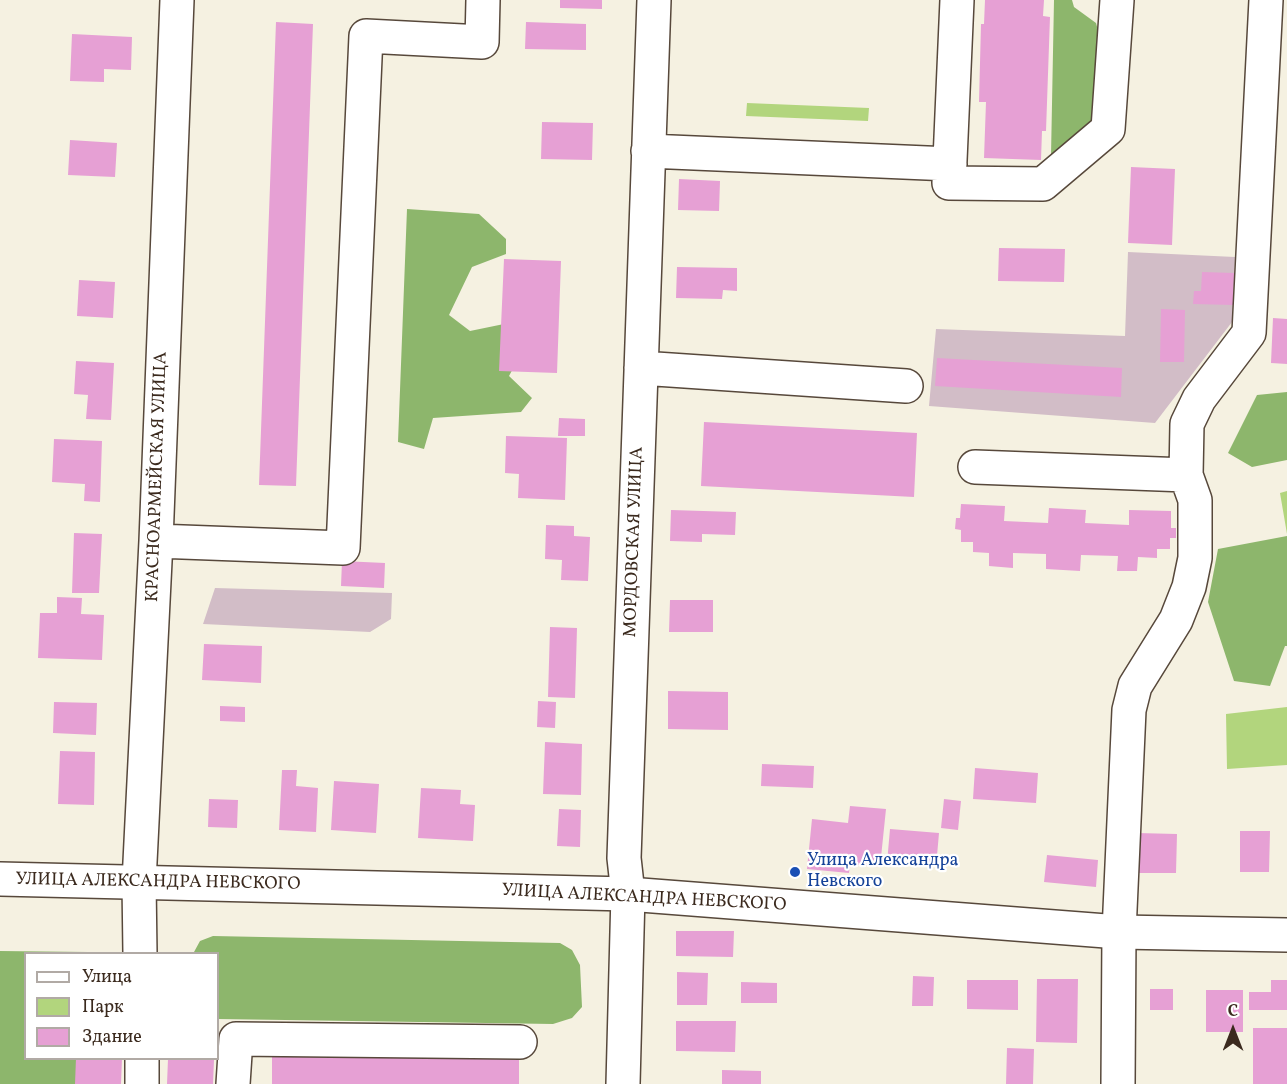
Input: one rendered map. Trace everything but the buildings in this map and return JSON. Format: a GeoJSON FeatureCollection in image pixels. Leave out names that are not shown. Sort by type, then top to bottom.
{"type":"FeatureCollection","features":[{"type":"Feature","properties":{"kind":"street","name":"КРАСНОАРМЕЙСКАЯ УЛИЦА"},"geometry":{"type":"LineString","coordinates":[[140,952],[139,882],[156,541],[177,0]]}},
{"type":"Feature","properties":{"kind":"street"},"geometry":{"type":"LineString","coordinates":[[156,541],[343,549],[366,36],[482,42],[483,0]]}},
{"type":"Feature","properties":{"kind":"street","name":"МОРДОВСКАЯ УЛИЦА"},"geometry":{"type":"LineString","coordinates":[[623,1084],[628,894],[624,858],[654,0]]}},
{"type":"Feature","properties":{"kind":"street"},"geometry":{"type":"LineString","coordinates":[[957,0],[949,183],[1043,184],[1108,129],[1117,0]]}},
{"type":"Feature","properties":{"kind":"street"},"geometry":{"type":"LineString","coordinates":[[1118,1084],[1119,932],[1130,710],[1135,686],[1176,620],[1189,587],[1195,558],[1195,500],[1186,475],[1187,424],[1198,399],[1249,333],[1266,0]]}},
{"type":"Feature","properties":{"kind":"street"},"geometry":{"type":"LineString","coordinates":[[648,151],[950,164]]}},
{"type":"Feature","properties":{"kind":"street"},"geometry":{"type":"LineString","coordinates":[[641,368],[906,386]]}},
{"type":"Feature","properties":{"kind":"street"},"geometry":{"type":"LineString","coordinates":[[975,467],[1186,475]]}},
{"type":"Feature","properties":{"kind":"street","name":"УЛИЦА АЛЕКСАНДРА НЕВСКОГО"},"geometry":{"type":"LineString","coordinates":[[0,879],[628,894],[1119,932],[1287,935]]}},
{"type":"Feature","properties":{"kind":"street"},"geometry":{"type":"LineString","coordinates":[[233,1084],[236,1039],[520,1042]]}},
{"type":"Feature","properties":{"kind":"street"},"geometry":{"type":"LineString","coordinates":[[142,1060],[142,1084]]}},
{"type":"Feature","properties":{"kind":"shaded area"},"geometry":{"type":"Polygon","coordinates":[[[1128,252],[1235,257],[1232,322],[1155,423],[929,406],[936,329],[1125,336],[1128,252]]]}},
{"type":"Feature","properties":{"kind":"shaded area"},"geometry":{"type":"Polygon","coordinates":[[[215,588],[392,593],[391,619],[370,632],[203,624],[215,588]]]}},
{"type":"Feature","properties":{"kind":"green space"},"geometry":{"type":"Polygon","coordinates":[[[1054,0],[1072,0],[1074,7],[1096,23],[1102,45],[1093,120],[1051,156],[1054,0]]]}},
{"type":"Feature","properties":{"kind":"green space"},"geometry":{"type":"Polygon","coordinates":[[[747,103],[869,108],[868,121],[746,116],[747,103]]]}},
{"type":"Feature","properties":{"kind":"green space"},"geometry":{"type":"Polygon","coordinates":[[[407,209],[479,214],[506,239],[506,254],[472,267],[449,315],[470,331],[504,324],[523,350],[509,376],[532,398],[521,412],[433,418],[424,449],[398,442],[407,209]]]}},
{"type":"Feature","properties":{"kind":"green space"},"geometry":{"type":"Polygon","coordinates":[[[1287,392],[1287,460],[1252,467],[1228,453],[1257,395],[1287,392]]]}},
{"type":"Feature","properties":{"kind":"green space"},"geometry":{"type":"Polygon","coordinates":[[[1287,491],[1287,534],[1280,493],[1287,491]]]}},
{"type":"Feature","properties":{"kind":"green space"},"geometry":{"type":"Polygon","coordinates":[[[1287,536],[1287,646],[1285,646],[1270,686],[1234,681],[1208,602],[1218,549],[1287,536]]]}},
{"type":"Feature","properties":{"kind":"green space"},"geometry":{"type":"Polygon","coordinates":[[[1287,707],[1287,765],[1227,769],[1226,714],[1287,707]]]}},
{"type":"Feature","properties":{"kind":"green space"},"geometry":{"type":"Polygon","coordinates":[[[213,936],[560,943],[572,950],[580,965],[582,1007],[572,1018],[553,1024],[219,1019],[219,952],[194,952],[200,941],[213,936]]]}},
{"type":"Feature","properties":{"kind":"green space"},"geometry":{"type":"Polygon","coordinates":[[[0,951],[88,952],[24,952],[24,1060],[109,1060],[110,1084],[0,1084],[0,951]]]}},
{"type":"Feature","properties":{"kind":"place","name":"Улица Александра Невского"},"geometry":{"type":"Point","coordinates":[795,872]}}]}
